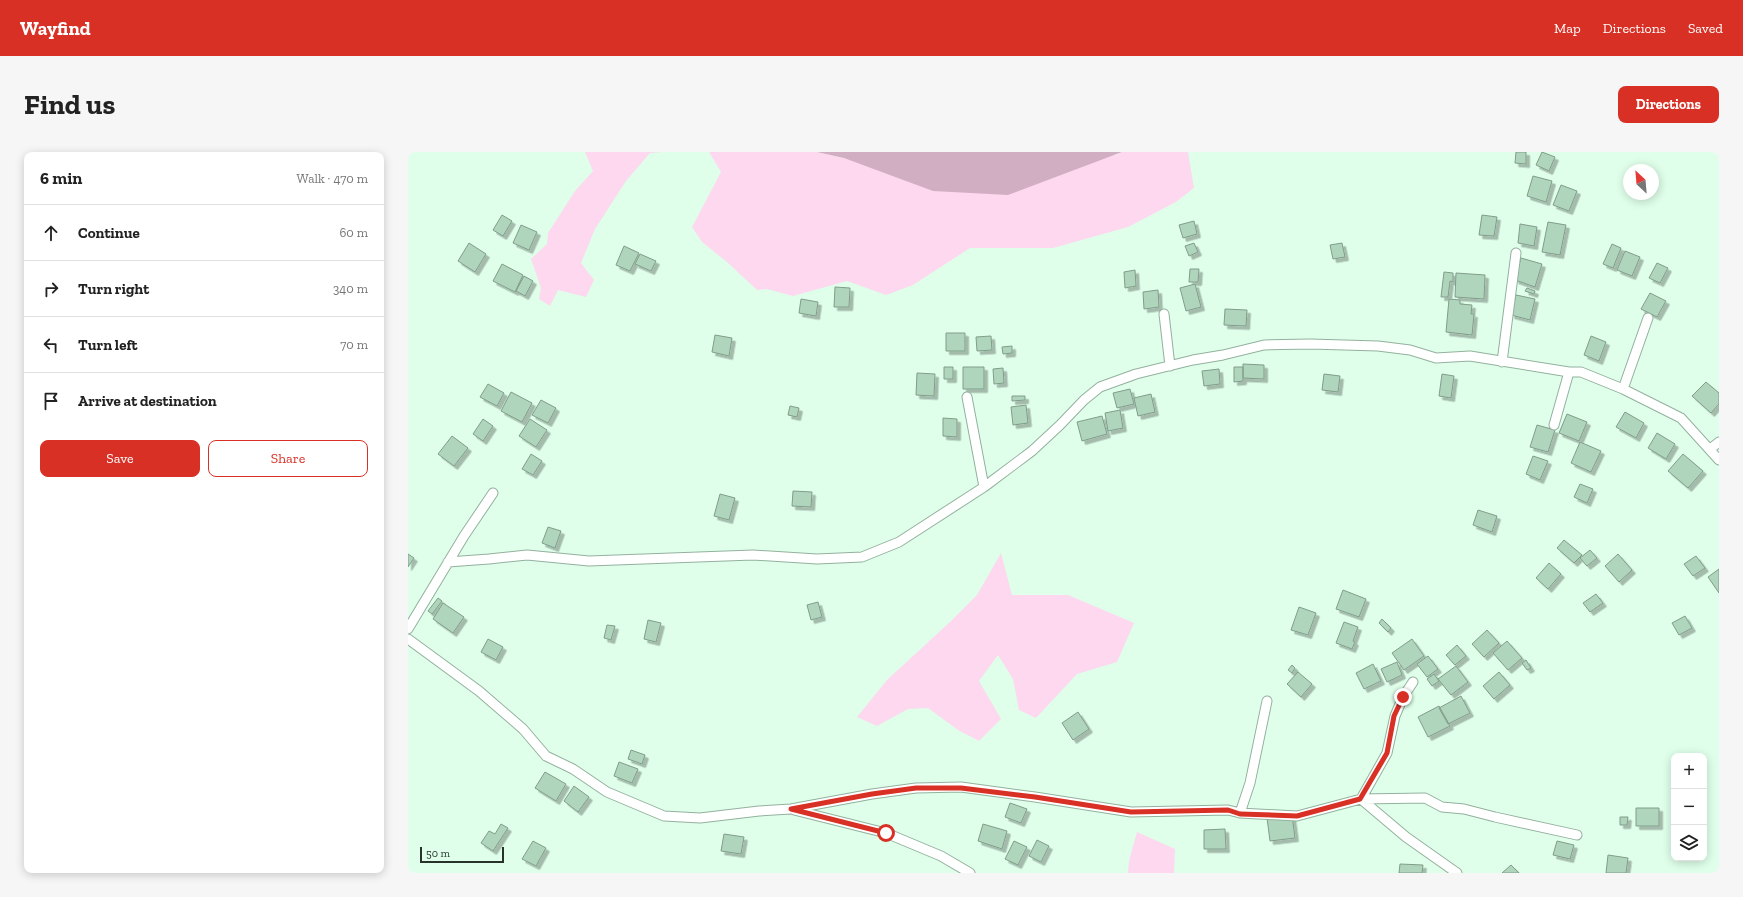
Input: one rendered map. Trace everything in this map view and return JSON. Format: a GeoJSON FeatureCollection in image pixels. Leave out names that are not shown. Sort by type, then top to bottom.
{"type":"FeatureCollection","features":[{"type":"Feature","properties":{"kind":"street"},"geometry":{"type":"LineString","coordinates":[[1502,362],[1516,254]]}},
{"type":"Feature","properties":{"kind":"street"},"geometry":{"type":"LineString","coordinates":[[1164,314],[1170,366]]}},
{"type":"Feature","properties":{"kind":"street"},"geometry":{"type":"LineString","coordinates":[[1623,389],[1648,318]]}},
{"type":"Feature","properties":{"kind":"street"},"geometry":{"type":"LineString","coordinates":[[448,562],[489,560],[527,555],[589,561],[753,555],[816,559],[862,557],[899,542],[984,487],[1032,451],[1084,400],[1100,387],[1136,374],[1264,345],[1302,344],[1378,346],[1410,350],[1436,358],[1470,356],[1569,372],[1581,372],[1623,389],[1681,418],[1719,460]]}},
{"type":"Feature","properties":{"kind":"street"},"geometry":{"type":"LineString","coordinates":[[1554,425],[1569,372]]}},
{"type":"Feature","properties":{"kind":"street"},"geometry":{"type":"LineString","coordinates":[[967,397],[984,487]]}},
{"type":"Feature","properties":{"kind":"street"},"geometry":{"type":"LineString","coordinates":[[1710,449],[1719,442]]}},
{"type":"Feature","properties":{"kind":"street"},"geometry":{"type":"LineString","coordinates":[[408,629],[448,562],[493,492]]}},
{"type":"Feature","properties":{"kind":"street"},"geometry":{"type":"LineString","coordinates":[[408,639],[490,700],[523,728],[546,756],[573,769],[608,792],[664,816],[700,818],[791,809],[872,794],[916,788],[961,788],[1035,797],[1131,812],[1228,810],[1240,814],[1297,816],[1360,799],[1425,798],[1442,807],[1464,809],[1577,834]]}},
{"type":"Feature","properties":{"kind":"street"},"geometry":{"type":"LineString","coordinates":[[1360,799],[1387,753],[1394,716],[1403,697],[1413,682]]}},
{"type":"Feature","properties":{"kind":"street"},"geometry":{"type":"LineString","coordinates":[[1240,814],[1250,783],[1267,701]]}},
{"type":"Feature","properties":{"kind":"street"},"geometry":{"type":"LineString","coordinates":[[1360,799],[1406,837],[1457,873]]}},
{"type":"Feature","properties":{"kind":"street"},"geometry":{"type":"LineString","coordinates":[[791,809],[886,833],[941,856],[970,873]]}},
{"type":"Feature","properties":{"kind":"shaded area"},"geometry":{"type":"Polygon","coordinates":[[[585,152],[663,152],[650,153],[626,181],[595,229],[581,263],[594,280],[586,297],[558,290],[550,306],[539,299],[541,288],[531,259],[547,244],[548,233],[575,191],[593,171],[585,152]]]}},
{"type":"Feature","properties":{"kind":"shaded area"},"geometry":{"type":"Polygon","coordinates":[[[709,152],[817,152],[844,158],[1116,155],[1122,152],[1188,152],[1194,188],[1176,202],[1128,227],[1053,248],[970,248],[913,285],[886,295],[847,281],[793,296],[767,289],[757,290],[727,262],[702,242],[692,227],[721,172],[709,152]]]}},
{"type":"Feature","properties":{"kind":"shaded area"},"geometry":{"type":"Polygon","coordinates":[[[817,152],[1122,152],[1008,195],[933,191],[844,158],[817,152]]]}},
{"type":"Feature","properties":{"kind":"shaded area"},"geometry":{"type":"Polygon","coordinates":[[[1001,553],[1012,595],[1068,595],[1134,623],[1117,662],[1077,674],[1036,718],[1019,710],[1013,679],[998,655],[979,681],[1001,719],[979,741],[958,730],[928,708],[908,709],[877,726],[857,717],[887,680],[977,595],[1001,553]]]}},
{"type":"Feature","properties":{"kind":"shaded area"},"geometry":{"type":"Polygon","coordinates":[[[1137,832],[1175,849],[1174,873],[1128,873],[1129,861],[1137,832]]]}},
{"type":"Feature","properties":{"kind":"building"},"geometry":{"type":"Polygon","coordinates":[[[1516,152],[1526,152],[1526,164],[1515,163],[1516,152]]]}},
{"type":"Feature","properties":{"kind":"building"},"geometry":{"type":"Polygon","coordinates":[[[1542,152],[1555,157],[1549,171],[1536,165],[1542,152]]]}},
{"type":"Feature","properties":{"kind":"building"},"geometry":{"type":"Polygon","coordinates":[[[1533,176],[1552,181],[1546,202],[1527,196],[1533,176]]]}},
{"type":"Feature","properties":{"kind":"building"},"geometry":{"type":"Polygon","coordinates":[[[1561,185],[1577,191],[1569,211],[1553,205],[1561,185]]]}},
{"type":"Feature","properties":{"kind":"building"},"geometry":{"type":"Polygon","coordinates":[[[502,215],[512,221],[503,236],[493,230],[502,215]]]}},
{"type":"Feature","properties":{"kind":"building"},"geometry":{"type":"Polygon","coordinates":[[[1482,215],[1497,217],[1494,236],[1479,235],[1482,215]]]}},
{"type":"Feature","properties":{"kind":"building"},"geometry":{"type":"Polygon","coordinates":[[[1194,221],[1197,234],[1183,238],[1179,225],[1194,221]]]}},
{"type":"Feature","properties":{"kind":"building"},"geometry":{"type":"Polygon","coordinates":[[[1548,222],[1566,225],[1560,255],[1542,252],[1548,222]]]}},
{"type":"Feature","properties":{"kind":"building"},"geometry":{"type":"Polygon","coordinates":[[[1520,224],[1537,227],[1534,246],[1518,243],[1520,224]]]}},
{"type":"Feature","properties":{"kind":"building"},"geometry":{"type":"Polygon","coordinates":[[[521,225],[537,232],[529,250],[513,243],[521,225]]]}},
{"type":"Feature","properties":{"kind":"building"},"geometry":{"type":"Polygon","coordinates":[[[469,243],[486,254],[475,272],[458,261],[469,243]]]}},
{"type":"Feature","properties":{"kind":"building"},"geometry":{"type":"Polygon","coordinates":[[[1194,243],[1198,252],[1189,256],[1185,246],[1194,243]]]}},
{"type":"Feature","properties":{"kind":"building"},"geometry":{"type":"Polygon","coordinates":[[[1342,243],[1345,257],[1333,259],[1330,245],[1342,243]]]}},
{"type":"Feature","properties":{"kind":"building"},"geometry":{"type":"Polygon","coordinates":[[[1612,244],[1621,248],[1613,268],[1603,264],[1612,244]]]}},
{"type":"Feature","properties":{"kind":"building"},"geometry":{"type":"Polygon","coordinates":[[[624,246],[639,253],[630,271],[616,265],[624,246]]]}},
{"type":"Feature","properties":{"kind":"building"},"geometry":{"type":"Polygon","coordinates":[[[1625,251],[1640,257],[1632,276],[1617,270],[1625,251]]]}},
{"type":"Feature","properties":{"kind":"building"},"geometry":{"type":"Polygon","coordinates":[[[640,254],[656,261],[651,271],[635,264],[640,254]]]}},
{"type":"Feature","properties":{"kind":"building"},"geometry":{"type":"Polygon","coordinates":[[[1521,258],[1542,264],[1535,287],[1515,280],[1521,258]]]}},
{"type":"Feature","properties":{"kind":"building"},"geometry":{"type":"Polygon","coordinates":[[[1657,263],[1668,268],[1660,283],[1649,278],[1657,263]]]}},
{"type":"Feature","properties":{"kind":"building"},"geometry":{"type":"Polygon","coordinates":[[[502,264],[523,275],[515,292],[493,281],[502,264]]]}},
{"type":"Feature","properties":{"kind":"building"},"geometry":{"type":"Polygon","coordinates":[[[1190,269],[1199,269],[1198,282],[1189,282],[1190,269]]]}},
{"type":"Feature","properties":{"kind":"building"},"geometry":{"type":"Polygon","coordinates":[[[1135,270],[1136,286],[1125,288],[1124,272],[1135,270]]]}},
{"type":"Feature","properties":{"kind":"building"},"geometry":{"type":"Polygon","coordinates":[[[1444,272],[1453,273],[1453,282],[1450,281],[1448,297],[1441,297],[1444,272]]]}},
{"type":"Feature","properties":{"kind":"building"},"geometry":{"type":"Polygon","coordinates":[[[1456,273],[1485,275],[1484,299],[1455,297],[1456,273]]]}},
{"type":"Feature","properties":{"kind":"building"},"geometry":{"type":"Polygon","coordinates":[[[524,276],[533,281],[525,296],[516,291],[524,276]]]}},
{"type":"Feature","properties":{"kind":"building"},"geometry":{"type":"Polygon","coordinates":[[[1195,284],[1201,307],[1186,311],[1180,288],[1195,284]]]}},
{"type":"Feature","properties":{"kind":"building"},"geometry":{"type":"Polygon","coordinates":[[[835,287],[850,288],[849,307],[834,307],[835,287]]]}},
{"type":"Feature","properties":{"kind":"building"},"geometry":{"type":"Polygon","coordinates":[[[1527,288],[1535,291],[1534,294],[1525,291],[1527,288]]]}},
{"type":"Feature","properties":{"kind":"building"},"geometry":{"type":"Polygon","coordinates":[[[1158,290],[1159,307],[1144,309],[1143,292],[1158,290]]]}},
{"type":"Feature","properties":{"kind":"building"},"geometry":{"type":"Polygon","coordinates":[[[1650,293],[1666,301],[1657,317],[1641,309],[1650,293]]]}},
{"type":"Feature","properties":{"kind":"building"},"geometry":{"type":"Polygon","coordinates":[[[1516,295],[1535,299],[1530,320],[1511,315],[1516,295]]]}},
{"type":"Feature","properties":{"kind":"building"},"geometry":{"type":"Polygon","coordinates":[[[801,299],[818,302],[816,316],[799,313],[801,299]]]}},
{"type":"Feature","properties":{"kind":"building"},"geometry":{"type":"Polygon","coordinates":[[[1449,299],[1460,300],[1460,304],[1472,305],[1471,314],[1474,314],[1472,335],[1446,332],[1449,299]]]}},
{"type":"Feature","properties":{"kind":"building"},"geometry":{"type":"Polygon","coordinates":[[[1225,309],[1247,310],[1246,326],[1224,325],[1225,309]]]}},
{"type":"Feature","properties":{"kind":"building"},"geometry":{"type":"Polygon","coordinates":[[[946,333],[965,333],[965,351],[946,351],[946,333]]]}},
{"type":"Feature","properties":{"kind":"building"},"geometry":{"type":"Polygon","coordinates":[[[715,335],[732,338],[729,356],[712,352],[715,335]]]}},
{"type":"Feature","properties":{"kind":"building"},"geometry":{"type":"Polygon","coordinates":[[[991,336],[992,350],[977,351],[976,337],[991,336]]]}},
{"type":"Feature","properties":{"kind":"building"},"geometry":{"type":"Polygon","coordinates":[[[1591,336],[1606,342],[1599,361],[1584,355],[1591,336]]]}},
{"type":"Feature","properties":{"kind":"building"},"geometry":{"type":"Polygon","coordinates":[[[1012,346],[1012,353],[1003,354],[1002,347],[1012,346]]]}},
{"type":"Feature","properties":{"kind":"building"},"geometry":{"type":"Polygon","coordinates":[[[1243,364],[1264,365],[1264,379],[1243,378],[1243,364]]]}},
{"type":"Feature","properties":{"kind":"building"},"geometry":{"type":"Polygon","coordinates":[[[944,367],[953,367],[953,379],[944,379],[944,367]]]}},
{"type":"Feature","properties":{"kind":"building"},"geometry":{"type":"Polygon","coordinates":[[[963,367],[984,367],[984,389],[963,389],[963,367]]]}},
{"type":"Feature","properties":{"kind":"building"},"geometry":{"type":"Polygon","coordinates":[[[1234,367],[1243,367],[1243,381],[1234,382],[1234,367]]]}},
{"type":"Feature","properties":{"kind":"building"},"geometry":{"type":"Polygon","coordinates":[[[1003,368],[1004,383],[994,384],[993,369],[1003,368]]]}},
{"type":"Feature","properties":{"kind":"building"},"geometry":{"type":"Polygon","coordinates":[[[1219,369],[1220,384],[1204,386],[1202,371],[1219,369]]]}},
{"type":"Feature","properties":{"kind":"building"},"geometry":{"type":"Polygon","coordinates":[[[917,373],[935,374],[934,396],[916,395],[917,373]]]}},
{"type":"Feature","properties":{"kind":"building"},"geometry":{"type":"Polygon","coordinates":[[[1324,374],[1340,376],[1338,392],[1322,390],[1324,374]]]}},
{"type":"Feature","properties":{"kind":"building"},"geometry":{"type":"Polygon","coordinates":[[[1442,374],[1454,376],[1451,398],[1439,396],[1442,374]]]}},
{"type":"Feature","properties":{"kind":"building"},"geometry":{"type":"Polygon","coordinates":[[[1706,382],[1719,393],[1719,404],[1711,413],[1692,396],[1706,382]]]}},
{"type":"Feature","properties":{"kind":"building"},"geometry":{"type":"Polygon","coordinates":[[[488,384],[504,393],[497,406],[480,397],[488,384]]]}},
{"type":"Feature","properties":{"kind":"building"},"geometry":{"type":"Polygon","coordinates":[[[1130,389],[1134,404],[1117,408],[1113,393],[1130,389]]]}},
{"type":"Feature","properties":{"kind":"building"},"geometry":{"type":"Polygon","coordinates":[[[511,392],[532,403],[522,422],[501,411],[511,392]]]}},
{"type":"Feature","properties":{"kind":"building"},"geometry":{"type":"Polygon","coordinates":[[[1151,394],[1155,412],[1138,416],[1134,398],[1151,394]]]}},
{"type":"Feature","properties":{"kind":"building"},"geometry":{"type":"Polygon","coordinates":[[[1012,396],[1025,396],[1025,400],[1012,401],[1012,396]]]}},
{"type":"Feature","properties":{"kind":"building"},"geometry":{"type":"Polygon","coordinates":[[[541,400],[556,408],[548,423],[532,415],[541,400]]]}},
{"type":"Feature","properties":{"kind":"building"},"geometry":{"type":"Polygon","coordinates":[[[1026,405],[1028,423],[1013,425],[1011,407],[1026,405]]]}},
{"type":"Feature","properties":{"kind":"building"},"geometry":{"type":"Polygon","coordinates":[[[790,406],[799,408],[797,417],[788,415],[790,406]]]}},
{"type":"Feature","properties":{"kind":"building"},"geometry":{"type":"Polygon","coordinates":[[[1120,410],[1123,428],[1108,431],[1105,413],[1120,410]]]}},
{"type":"Feature","properties":{"kind":"building"},"geometry":{"type":"Polygon","coordinates":[[[1625,412],[1644,423],[1636,438],[1616,427],[1625,412]]]}},
{"type":"Feature","properties":{"kind":"building"},"geometry":{"type":"Polygon","coordinates":[[[1567,414],[1587,422],[1579,441],[1559,433],[1567,414]]]}},
{"type":"Feature","properties":{"kind":"building"},"geometry":{"type":"Polygon","coordinates":[[[1102,416],[1107,434],[1082,441],[1077,422],[1102,416]]]}},
{"type":"Feature","properties":{"kind":"building"},"geometry":{"type":"Polygon","coordinates":[[[943,418],[957,419],[957,437],[943,436],[943,418]]]}},
{"type":"Feature","properties":{"kind":"building"},"geometry":{"type":"Polygon","coordinates":[[[483,419],[493,426],[483,441],[473,434],[483,419]]]}},
{"type":"Feature","properties":{"kind":"building"},"geometry":{"type":"Polygon","coordinates":[[[530,419],[547,430],[536,447],[519,436],[530,419]]]}},
{"type":"Feature","properties":{"kind":"building"},"geometry":{"type":"Polygon","coordinates":[[[1537,425],[1555,430],[1548,452],[1530,447],[1537,425]]]}},
{"type":"Feature","properties":{"kind":"building"},"geometry":{"type":"Polygon","coordinates":[[[1657,433],[1675,444],[1666,459],[1648,448],[1657,433]]]}},
{"type":"Feature","properties":{"kind":"building"},"geometry":{"type":"Polygon","coordinates":[[[452,436],[468,448],[454,466],[438,454],[452,436]]]}},
{"type":"Feature","properties":{"kind":"building"},"geometry":{"type":"Polygon","coordinates":[[[1580,442],[1601,451],[1591,472],[1571,463],[1580,442]]]}},
{"type":"Feature","properties":{"kind":"building"},"geometry":{"type":"Polygon","coordinates":[[[531,454],[542,461],[533,475],[522,469],[531,454]]]}},
{"type":"Feature","properties":{"kind":"building"},"geometry":{"type":"Polygon","coordinates":[[[1683,454],[1703,471],[1688,488],[1668,471],[1683,454]]]}},
{"type":"Feature","properties":{"kind":"building"},"geometry":{"type":"Polygon","coordinates":[[[1533,456],[1548,461],[1540,480],[1526,474],[1533,456]]]}},
{"type":"Feature","properties":{"kind":"building"},"geometry":{"type":"Polygon","coordinates":[[[1580,484],[1593,489],[1587,503],[1574,497],[1580,484]]]}},
{"type":"Feature","properties":{"kind":"building"},"geometry":{"type":"Polygon","coordinates":[[[793,491],[812,492],[811,507],[792,506],[793,491]]]}},
{"type":"Feature","properties":{"kind":"building"},"geometry":{"type":"Polygon","coordinates":[[[720,494],[735,498],[729,520],[714,516],[720,494]]]}},
{"type":"Feature","properties":{"kind":"building"},"geometry":{"type":"Polygon","coordinates":[[[1478,510],[1497,516],[1492,532],[1473,525],[1478,510]]]}},
{"type":"Feature","properties":{"kind":"building"},"geometry":{"type":"Polygon","coordinates":[[[548,527],[561,531],[555,548],[542,543],[548,527]]]}},
{"type":"Feature","properties":{"kind":"building"},"geometry":{"type":"Polygon","coordinates":[[[1564,540],[1582,555],[1574,563],[1557,548],[1564,540]]]}},
{"type":"Feature","properties":{"kind":"building"},"geometry":{"type":"Polygon","coordinates":[[[1590,550],[1597,558],[1587,566],[1580,558],[1590,550]]]}},
{"type":"Feature","properties":{"kind":"building"},"geometry":{"type":"Polygon","coordinates":[[[408,554],[414,558],[408,567],[408,554]]]}},
{"type":"Feature","properties":{"kind":"building"},"geometry":{"type":"Polygon","coordinates":[[[1618,554],[1632,570],[1619,582],[1605,566],[1618,554]]]}},
{"type":"Feature","properties":{"kind":"building"},"geometry":{"type":"Polygon","coordinates":[[[1696,556],[1705,568],[1693,576],[1684,564],[1696,556]]]}},
{"type":"Feature","properties":{"kind":"building"},"geometry":{"type":"Polygon","coordinates":[[[1549,563],[1561,574],[1548,589],[1536,578],[1549,563]]]}},
{"type":"Feature","properties":{"kind":"building"},"geometry":{"type":"Polygon","coordinates":[[[1719,569],[1719,593],[1708,577],[1719,569]]]}},
{"type":"Feature","properties":{"kind":"building"},"geometry":{"type":"Polygon","coordinates":[[[1343,590],[1366,599],[1359,617],[1336,609],[1343,590]]]}},
{"type":"Feature","properties":{"kind":"building"},"geometry":{"type":"Polygon","coordinates":[[[1596,594],[1603,603],[1590,612],[1583,603],[1596,594]]]}},
{"type":"Feature","properties":{"kind":"building"},"geometry":{"type":"Polygon","coordinates":[[[438,598],[442,601],[432,614],[428,611],[438,598]]]}},
{"type":"Feature","properties":{"kind":"building"},"geometry":{"type":"Polygon","coordinates":[[[818,602],[822,617],[811,620],[807,605],[818,602]]]}},
{"type":"Feature","properties":{"kind":"building"},"geometry":{"type":"Polygon","coordinates":[[[443,603],[464,617],[453,633],[433,619],[443,603]]]}},
{"type":"Feature","properties":{"kind":"building"},"geometry":{"type":"Polygon","coordinates":[[[1299,607],[1316,613],[1308,635],[1291,630],[1299,607]]]}},
{"type":"Feature","properties":{"kind":"building"},"geometry":{"type":"Polygon","coordinates":[[[1685,616],[1692,628],[1679,635],[1672,623],[1685,616]]]}},
{"type":"Feature","properties":{"kind":"building"},"geometry":{"type":"Polygon","coordinates":[[[1382,619],[1391,628],[1388,632],[1379,623],[1382,619]]]}},
{"type":"Feature","properties":{"kind":"building"},"geometry":{"type":"Polygon","coordinates":[[[648,620],[661,623],[656,642],[644,639],[648,620]]]}},
{"type":"Feature","properties":{"kind":"building"},"geometry":{"type":"Polygon","coordinates":[[[1344,622],[1358,627],[1352,649],[1336,643],[1344,622]]]}},
{"type":"Feature","properties":{"kind":"building"},"geometry":{"type":"Polygon","coordinates":[[[607,625],[615,626],[611,640],[604,638],[607,625]]]}},
{"type":"Feature","properties":{"kind":"building"},"geometry":{"type":"Polygon","coordinates":[[[1487,630],[1499,643],[1484,657],[1472,644],[1487,630]]]}},
{"type":"Feature","properties":{"kind":"building"},"geometry":{"type":"Polygon","coordinates":[[[488,639],[503,647],[496,660],[481,652],[488,639]]]}},
{"type":"Feature","properties":{"kind":"building"},"geometry":{"type":"Polygon","coordinates":[[[1412,639],[1424,656],[1404,670],[1392,653],[1412,639]]]}},
{"type":"Feature","properties":{"kind":"building"},"geometry":{"type":"Polygon","coordinates":[[[1507,641],[1522,658],[1508,670],[1493,653],[1507,641]]]}},
{"type":"Feature","properties":{"kind":"building"},"geometry":{"type":"Polygon","coordinates":[[[1457,645],[1466,656],[1455,665],[1446,655],[1457,645]]]}},
{"type":"Feature","properties":{"kind":"building"},"geometry":{"type":"Polygon","coordinates":[[[1428,656],[1438,669],[1427,677],[1417,664],[1428,656]]]}},
{"type":"Feature","properties":{"kind":"building"},"geometry":{"type":"Polygon","coordinates":[[[1526,660],[1531,668],[1527,670],[1522,663],[1526,660]]]}},
{"type":"Feature","properties":{"kind":"building"},"geometry":{"type":"Polygon","coordinates":[[[1397,662],[1402,675],[1387,682],[1381,669],[1397,662]]]}},
{"type":"Feature","properties":{"kind":"building"},"geometry":{"type":"Polygon","coordinates":[[[1373,664],[1381,681],[1364,689],[1356,673],[1373,664]]]}},
{"type":"Feature","properties":{"kind":"building"},"geometry":{"type":"Polygon","coordinates":[[[1292,665],[1295,668],[1292,673],[1288,670],[1292,665]]]}},
{"type":"Feature","properties":{"kind":"building"},"geometry":{"type":"Polygon","coordinates":[[[1456,666],[1468,682],[1451,695],[1438,679],[1456,666]]]}},
{"type":"Feature","properties":{"kind":"building"},"geometry":{"type":"Polygon","coordinates":[[[1298,672],[1312,684],[1301,697],[1287,684],[1298,672]]]}},
{"type":"Feature","properties":{"kind":"building"},"geometry":{"type":"Polygon","coordinates":[[[1499,672],[1510,685],[1494,699],[1483,686],[1499,672]]]}},
{"type":"Feature","properties":{"kind":"building"},"geometry":{"type":"Polygon","coordinates":[[[1434,674],[1439,681],[1432,686],[1427,679],[1434,674]]]}},
{"type":"Feature","properties":{"kind":"building"},"geometry":{"type":"Polygon","coordinates":[[[1461,696],[1470,713],[1448,724],[1439,708],[1461,696]]]}},
{"type":"Feature","properties":{"kind":"building"},"geometry":{"type":"Polygon","coordinates":[[[1439,706],[1450,726],[1428,737],[1418,717],[1439,706]]]}},
{"type":"Feature","properties":{"kind":"building"},"geometry":{"type":"Polygon","coordinates":[[[1078,712],[1089,729],[1073,740],[1062,723],[1078,712]]]}},
{"type":"Feature","properties":{"kind":"building"},"geometry":{"type":"Polygon","coordinates":[[[631,750],[645,755],[642,764],[628,759],[631,750]]]}},
{"type":"Feature","properties":{"kind":"building"},"geometry":{"type":"Polygon","coordinates":[[[619,762],[638,769],[632,783],[614,776],[619,762]]]}},
{"type":"Feature","properties":{"kind":"building"},"geometry":{"type":"Polygon","coordinates":[[[545,772],[566,784],[556,801],[535,788],[545,772]]]}},
{"type":"Feature","properties":{"kind":"building"},"geometry":{"type":"Polygon","coordinates":[[[574,786],[589,797],[578,812],[564,801],[574,786]]]}},
{"type":"Feature","properties":{"kind":"building"},"geometry":{"type":"Polygon","coordinates":[[[1010,803],[1027,809],[1021,823],[1005,817],[1010,803]]]}},
{"type":"Feature","properties":{"kind":"building"},"geometry":{"type":"Polygon","coordinates":[[[1636,808],[1659,808],[1659,826],[1636,826],[1636,808]]]}},
{"type":"Feature","properties":{"kind":"building"},"geometry":{"type":"Polygon","coordinates":[[[1292,815],[1295,838],[1270,841],[1267,818],[1292,815]]]}},
{"type":"Feature","properties":{"kind":"building"},"geometry":{"type":"Polygon","coordinates":[[[1620,817],[1628,817],[1627,825],[1620,825],[1620,817]]]}},
{"type":"Feature","properties":{"kind":"building"},"geometry":{"type":"Polygon","coordinates":[[[501,824],[508,828],[493,851],[481,843],[489,831],[495,834],[501,824]]]}},
{"type":"Feature","properties":{"kind":"building"},"geometry":{"type":"Polygon","coordinates":[[[983,824],[1007,831],[1002,849],[978,841],[983,824]]]}},
{"type":"Feature","properties":{"kind":"building"},"geometry":{"type":"Polygon","coordinates":[[[1225,829],[1226,849],[1204,849],[1204,830],[1225,829]]]}},
{"type":"Feature","properties":{"kind":"building"},"geometry":{"type":"Polygon","coordinates":[[[724,834],[744,837],[741,854],[721,851],[724,834]]]}},
{"type":"Feature","properties":{"kind":"building"},"geometry":{"type":"Polygon","coordinates":[[[1037,840],[1049,846],[1041,862],[1029,856],[1037,840]]]}},
{"type":"Feature","properties":{"kind":"building"},"geometry":{"type":"Polygon","coordinates":[[[533,841],[546,848],[536,866],[522,859],[533,841]]]}},
{"type":"Feature","properties":{"kind":"building"},"geometry":{"type":"Polygon","coordinates":[[[1014,841],[1027,847],[1018,865],[1005,859],[1014,841]]]}},
{"type":"Feature","properties":{"kind":"building"},"geometry":{"type":"Polygon","coordinates":[[[1557,841],[1574,845],[1570,859],[1553,855],[1557,841]]]}},
{"type":"Feature","properties":{"kind":"building"},"geometry":{"type":"Polygon","coordinates":[[[1608,855],[1628,858],[1626,873],[1606,873],[1608,855]]]}},
{"type":"Feature","properties":{"kind":"building"},"geometry":{"type":"Polygon","coordinates":[[[1400,864],[1423,865],[1422,873],[1399,873],[1400,864]]]}},
{"type":"Feature","properties":{"kind":"building"},"geometry":{"type":"Polygon","coordinates":[[[1511,865],[1519,873],[1502,873],[1511,865]]]}},
{"type":"Feature","properties":{"kind":"route"},"geometry":{"type":"LineString","coordinates":[[886,833],[791,809],[872,794],[916,788],[961,788],[1035,797],[1131,812],[1228,810],[1240,814],[1297,816],[1360,799],[1387,753],[1394,716],[1403,697]]}}]}
